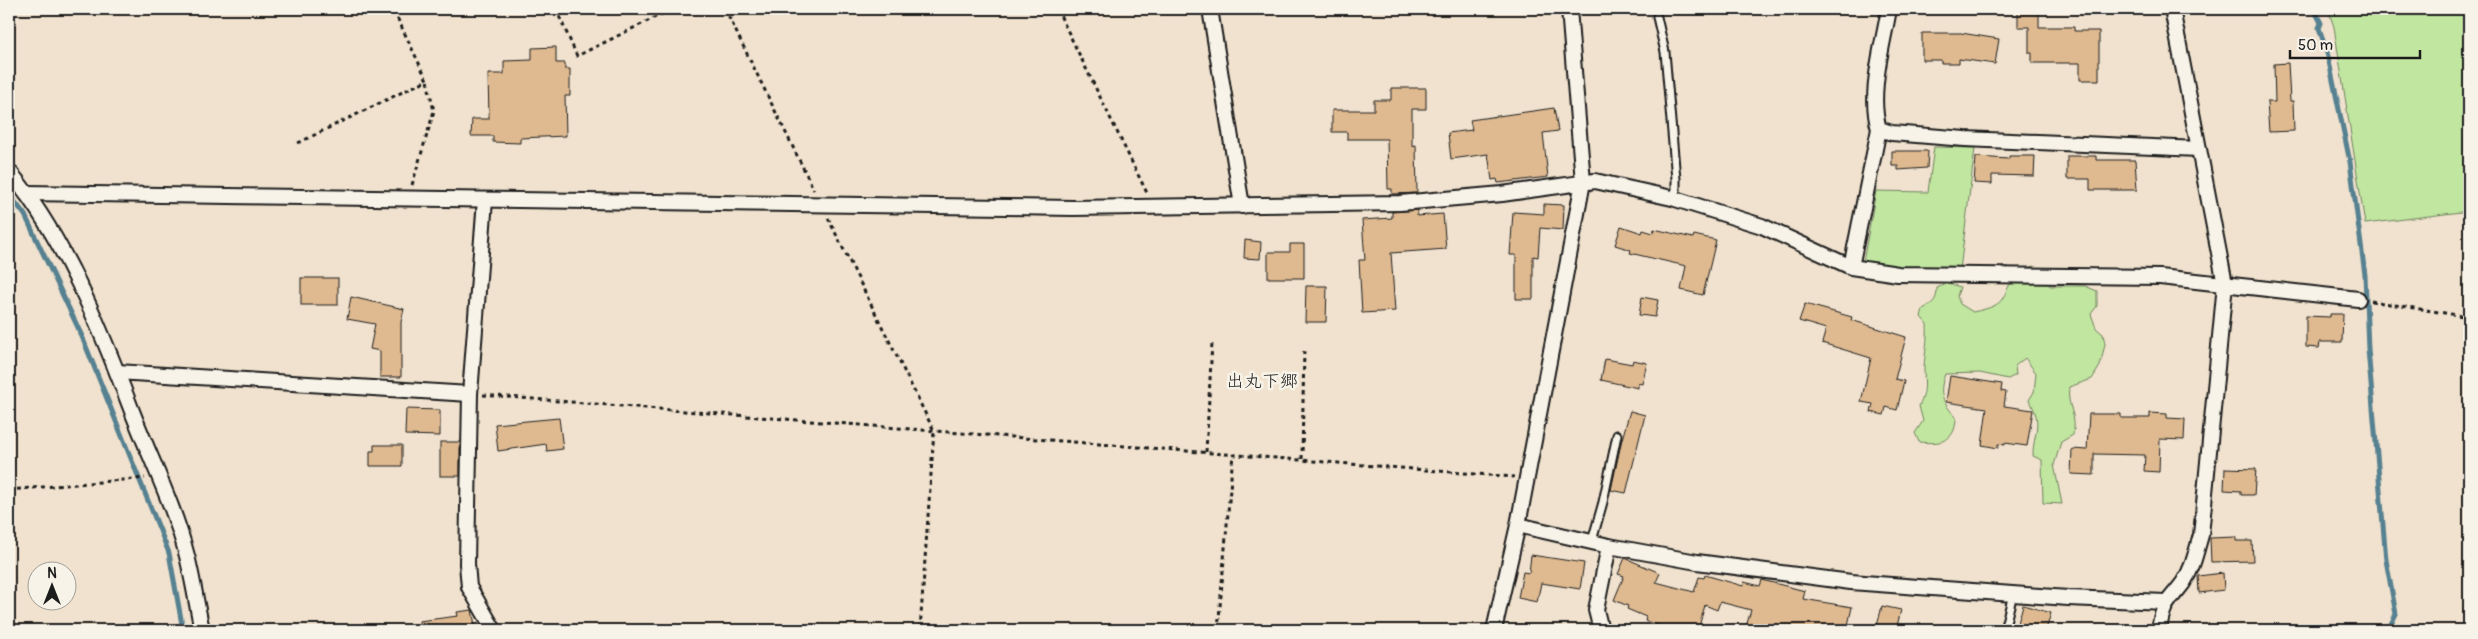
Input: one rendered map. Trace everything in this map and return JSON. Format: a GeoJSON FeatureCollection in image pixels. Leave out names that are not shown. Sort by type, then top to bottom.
{"type":"FeatureCollection","features":[{"type":"Feature","properties":{"kind":"street"},"geometry":{"type":"LineString","coordinates":[[1210,9],[1242,206]]}},
{"type":"Feature","properties":{"kind":"street"},"geometry":{"type":"LineString","coordinates":[[1494,630],[1518,525],[1583,182],[1570,9]]}},
{"type":"Feature","properties":{"kind":"street"},"geometry":{"type":"LineString","coordinates":[[1851,267],[1879,129],[1874,115],[1875,97],[1889,9]]}},
{"type":"Feature","properties":{"kind":"street"},"geometry":{"type":"LineString","coordinates":[[2159,630],[2166,602],[2182,583],[2193,564],[2201,535],[2225,284],[2172,9]]}},
{"type":"Feature","properties":{"kind":"street"},"geometry":{"type":"LineString","coordinates":[[1879,129],[1892,133],[1965,139],[2199,149]]}},
{"type":"Feature","properties":{"kind":"street"},"geometry":{"type":"LineString","coordinates":[[9,171],[25,191],[89,304],[158,476],[186,555],[202,630]]}},
{"type":"Feature","properties":{"kind":"street"},"geometry":{"type":"LineString","coordinates":[[9,188],[25,191],[485,200],[820,203],[1072,208],[1400,203],[1502,194],[1595,181],[1672,198],[1762,226],[1851,267],[1898,274],[2160,277],[2358,299]]}},
{"type":"Feature","properties":{"kind":"street"},"geometry":{"type":"LineString","coordinates":[[485,200],[470,394],[466,564],[469,587],[494,630]]}},
{"type":"Feature","properties":{"kind":"street"},"geometry":{"type":"LineString","coordinates":[[117,372],[470,394]]}},
{"type":"Feature","properties":{"kind":"street"},"geometry":{"type":"LineString","coordinates":[[1518,525],[1609,546],[1697,562],[1851,582],[2014,594],[2166,602]]}},
{"type":"Feature","properties":{"kind":"street"},"geometry":{"type":"LineString","coordinates":[[1601,630],[1596,610],[1609,546]]}},
{"type":"Feature","properties":{"kind":"lane"},"geometry":{"type":"LineString","coordinates":[[1657,17],[1665,52],[1671,104],[1676,179],[1676,190],[1672,198]]}},
{"type":"Feature","properties":{"kind":"lane"},"geometry":{"type":"LineString","coordinates":[[1592,541],[1603,502],[1617,434]]}},
{"type":"Feature","properties":{"kind":"lane"},"geometry":{"type":"LineString","coordinates":[[2004,630],[2014,594]]}},
{"type":"Feature","properties":{"kind":"path"},"geometry":{"type":"LineString","coordinates":[[393,9],[427,80],[434,111],[408,198]]}},
{"type":"Feature","properties":{"kind":"path"},"geometry":{"type":"LineString","coordinates":[[556,9],[577,56],[672,9]]}},
{"type":"Feature","properties":{"kind":"path"},"geometry":{"type":"LineString","coordinates":[[725,9],[934,431],[920,630]]}},
{"type":"Feature","properties":{"kind":"path"},"geometry":{"type":"LineString","coordinates":[[1057,9],[1153,207]]}},
{"type":"Feature","properties":{"kind":"path"},"geometry":{"type":"LineString","coordinates":[[298,143],[427,80]]}},
{"type":"Feature","properties":{"kind":"path"},"geometry":{"type":"LineString","coordinates":[[2358,299],[2469,316]]}},
{"type":"Feature","properties":{"kind":"path"},"geometry":{"type":"LineString","coordinates":[[1206,452],[1212,343]]}},
{"type":"Feature","properties":{"kind":"path"},"geometry":{"type":"LineString","coordinates":[[1302,460],[1304,348]]}},
{"type":"Feature","properties":{"kind":"path"},"geometry":{"type":"LineString","coordinates":[[470,394],[1500,475],[1514,477],[1526,482]]}},
{"type":"Feature","properties":{"kind":"path"},"geometry":{"type":"LineString","coordinates":[[1218,630],[1233,454]]}},
{"type":"Feature","properties":{"kind":"path"},"geometry":{"type":"LineString","coordinates":[[9,490],[158,476]]}},
{"type":"Feature","properties":{"kind":"green space"},"geometry":{"type":"Polygon","coordinates":[[[2328,9],[2469,9],[2469,211],[2365,224],[2334,27],[2328,9]]]}},
{"type":"Feature","properties":{"kind":"green space"},"geometry":{"type":"Polygon","coordinates":[[[1934,147],[1975,148],[1960,270],[1901,267],[1863,262],[1876,191],[1928,192],[1934,147]]]}},
{"type":"Feature","properties":{"kind":"green space"},"geometry":{"type":"Polygon","coordinates":[[[2033,266],[2040,270],[2050,286],[2085,286],[2097,291],[2097,306],[2091,314],[2096,328],[2103,334],[2105,344],[2100,366],[2092,379],[2069,387],[2069,400],[2074,421],[2073,435],[2061,442],[2054,465],[2062,504],[2043,503],[2042,460],[2033,456],[2037,422],[2029,400],[2034,392],[2036,373],[2025,358],[2015,366],[2016,375],[2008,379],[1980,373],[1945,374],[1942,392],[1947,407],[1956,417],[1953,432],[1945,440],[1933,443],[1919,442],[1915,433],[1923,421],[1919,406],[1922,401],[1925,382],[1924,367],[1927,324],[1921,317],[1923,309],[1935,299],[1937,288],[1948,283],[1960,287],[1957,296],[1960,304],[1973,312],[1999,303],[2018,271],[2033,266]]]}},
{"type":"Feature","properties":{"kind":"building"},"geometry":{"type":"Polygon","coordinates":[[[2018,9],[2039,9],[2039,27],[2074,27],[2074,31],[2099,31],[2099,80],[2080,80],[2080,63],[2032,63],[2032,53],[2029,53],[2029,27],[2018,27],[2018,9]]]}},
{"type":"Feature","properties":{"kind":"building"},"geometry":{"type":"Polygon","coordinates":[[[1922,33],[1961,33],[1999,39],[1995,64],[1959,59],[1959,63],[1941,63],[1941,60],[1922,60],[1922,33]]]}},
{"type":"Feature","properties":{"kind":"building"},"geometry":{"type":"Polygon","coordinates":[[[556,47],[556,63],[565,63],[565,69],[570,69],[570,96],[565,96],[566,136],[520,138],[520,143],[493,142],[493,136],[471,136],[472,119],[489,119],[488,74],[504,74],[504,61],[532,60],[532,48],[556,47]]]}},
{"type":"Feature","properties":{"kind":"building"},"geometry":{"type":"Polygon","coordinates":[[[2288,63],[2290,101],[2293,101],[2294,131],[2269,132],[2267,102],[2275,102],[2274,64],[2288,63]]]}},
{"type":"Feature","properties":{"kind":"building"},"geometry":{"type":"Polygon","coordinates":[[[1391,88],[1426,88],[1426,109],[1412,109],[1412,146],[1416,145],[1417,193],[1392,194],[1392,189],[1388,189],[1387,139],[1347,139],[1347,132],[1332,132],[1332,110],[1374,110],[1374,100],[1391,100],[1391,88]]]}},
{"type":"Feature","properties":{"kind":"building"},"geometry":{"type":"Polygon","coordinates":[[[1554,108],[1558,131],[1543,133],[1548,177],[1498,183],[1497,179],[1492,180],[1488,154],[1451,159],[1448,133],[1472,130],[1470,120],[1554,108]]]}},
{"type":"Feature","properties":{"kind":"building"},"geometry":{"type":"Polygon","coordinates":[[[1892,151],[1928,151],[1927,168],[1898,170],[1898,166],[1892,166],[1892,151]]]}},
{"type":"Feature","properties":{"kind":"building"},"geometry":{"type":"Polygon","coordinates":[[[2009,156],[2035,156],[2034,176],[1992,175],[1992,184],[1974,183],[1976,157],[2009,159],[2009,156]]]}},
{"type":"Feature","properties":{"kind":"building"},"geometry":{"type":"Polygon","coordinates":[[[2067,156],[2096,156],[2096,160],[2135,160],[2137,190],[2090,190],[2090,179],[2067,179],[2067,156]]]}},
{"type":"Feature","properties":{"kind":"building"},"geometry":{"type":"Polygon","coordinates":[[[1544,204],[1564,205],[1563,230],[1540,228],[1538,257],[1533,256],[1533,299],[1516,299],[1516,255],[1510,255],[1513,212],[1544,214],[1544,204]]]}},
{"type":"Feature","properties":{"kind":"building"},"geometry":{"type":"Polygon","coordinates":[[[1417,210],[1417,216],[1443,214],[1446,249],[1391,253],[1395,311],[1362,313],[1359,260],[1365,260],[1362,220],[1392,218],[1392,212],[1417,210]]]}},
{"type":"Feature","properties":{"kind":"building"},"geometry":{"type":"Polygon","coordinates":[[[1621,226],[1642,233],[1643,230],[1653,233],[1654,229],[1693,238],[1694,235],[1716,240],[1703,295],[1681,290],[1686,266],[1630,253],[1631,250],[1615,245],[1621,226]]]}},
{"type":"Feature","properties":{"kind":"building"},"geometry":{"type":"Polygon","coordinates":[[[1245,240],[1261,242],[1260,259],[1244,258],[1245,240]]]}},
{"type":"Feature","properties":{"kind":"building"},"geometry":{"type":"Polygon","coordinates":[[[1290,244],[1304,244],[1304,278],[1268,278],[1268,252],[1290,252],[1290,244]]]}},
{"type":"Feature","properties":{"kind":"building"},"geometry":{"type":"Polygon","coordinates":[[[301,278],[338,278],[338,305],[301,305],[301,278]]]}},
{"type":"Feature","properties":{"kind":"building"},"geometry":{"type":"Polygon","coordinates":[[[1306,286],[1327,286],[1326,322],[1305,322],[1306,286]]]}},
{"type":"Feature","properties":{"kind":"building"},"geometry":{"type":"Polygon","coordinates":[[[351,297],[404,309],[401,322],[401,377],[380,377],[380,351],[370,349],[375,324],[347,319],[351,297]]]}},
{"type":"Feature","properties":{"kind":"building"},"geometry":{"type":"Polygon","coordinates":[[[1642,297],[1658,300],[1655,317],[1639,315],[1642,297]]]}},
{"type":"Feature","properties":{"kind":"building"},"geometry":{"type":"Polygon","coordinates":[[[1805,304],[1852,317],[1851,320],[1906,337],[1895,379],[1904,381],[1897,410],[1886,407],[1884,415],[1871,412],[1873,404],[1861,402],[1871,358],[1822,343],[1826,329],[1799,321],[1805,304]]]}},
{"type":"Feature","properties":{"kind":"building"},"geometry":{"type":"Polygon","coordinates":[[[2330,314],[2343,314],[2342,342],[2320,342],[2319,348],[2306,347],[2306,316],[2330,317],[2330,314]]]}},
{"type":"Feature","properties":{"kind":"building"},"geometry":{"type":"Polygon","coordinates":[[[1605,359],[1632,364],[1633,360],[1647,363],[1642,384],[1638,383],[1638,388],[1601,380],[1605,359]]]}},
{"type":"Feature","properties":{"kind":"building"},"geometry":{"type":"Polygon","coordinates":[[[1950,376],[2002,384],[2001,391],[2006,392],[2004,406],[2033,410],[2027,446],[2005,443],[2005,445],[1998,444],[1998,448],[1982,445],[1987,408],[1946,402],[1950,376]]]}},
{"type":"Feature","properties":{"kind":"building"},"geometry":{"type":"Polygon","coordinates":[[[406,409],[440,410],[440,436],[405,435],[406,409]]]}},
{"type":"Feature","properties":{"kind":"building"},"geometry":{"type":"Polygon","coordinates":[[[1630,411],[1645,415],[1626,493],[1611,490],[1630,411]]]}},
{"type":"Feature","properties":{"kind":"building"},"geometry":{"type":"Polygon","coordinates":[[[2150,413],[2167,414],[2167,418],[2185,419],[2184,440],[2160,439],[2159,472],[2144,471],[2145,455],[2094,454],[2094,475],[2071,474],[2072,449],[2087,450],[2089,414],[2121,414],[2121,418],[2150,418],[2150,413]]]}},
{"type":"Feature","properties":{"kind":"building"},"geometry":{"type":"Polygon","coordinates":[[[559,418],[563,449],[547,451],[546,444],[498,451],[495,424],[559,418]]]}},
{"type":"Feature","properties":{"kind":"building"},"geometry":{"type":"Polygon","coordinates":[[[440,442],[460,442],[460,476],[440,476],[440,442]]]}},
{"type":"Feature","properties":{"kind":"building"},"geometry":{"type":"Polygon","coordinates":[[[374,445],[402,445],[402,466],[370,466],[370,451],[374,451],[374,445]]]}},
{"type":"Feature","properties":{"kind":"building"},"geometry":{"type":"Polygon","coordinates":[[[2225,468],[2256,469],[2254,495],[2241,495],[2241,491],[2224,490],[2225,468]]]}},
{"type":"Feature","properties":{"kind":"building"},"geometry":{"type":"Polygon","coordinates":[[[2236,537],[2236,541],[2252,541],[2253,561],[2211,562],[2210,538],[2236,537]]]}},
{"type":"Feature","properties":{"kind":"building"},"geometry":{"type":"Polygon","coordinates":[[[1531,555],[1584,563],[1580,589],[1541,583],[1537,602],[1518,598],[1523,572],[1529,573],[1531,555]]]}},
{"type":"Feature","properties":{"kind":"building"},"geometry":{"type":"Polygon","coordinates":[[[1625,558],[1660,573],[1656,582],[1694,592],[1699,577],[1704,578],[1705,575],[1743,586],[1744,582],[1760,586],[1762,580],[1805,591],[1803,599],[1852,607],[1847,630],[1745,630],[1751,610],[1720,602],[1717,610],[1705,605],[1698,630],[1675,630],[1645,621],[1646,617],[1627,609],[1628,606],[1614,600],[1624,576],[1618,574],[1625,558]]]}},
{"type":"Feature","properties":{"kind":"building"},"geometry":{"type":"Polygon","coordinates":[[[2223,573],[2224,590],[2199,593],[2198,576],[2223,573]]]}},
{"type":"Feature","properties":{"kind":"building"},"geometry":{"type":"Polygon","coordinates":[[[2023,605],[2051,613],[2046,630],[2016,630],[2023,605]]]}},
{"type":"Feature","properties":{"kind":"building"},"geometry":{"type":"Polygon","coordinates":[[[1882,606],[1901,610],[1896,630],[1876,630],[1882,606]]]}},
{"type":"Feature","properties":{"kind":"building"},"geometry":{"type":"Polygon","coordinates":[[[472,610],[476,630],[420,630],[419,621],[458,616],[457,612],[472,610]]]}},
{"type":"Feature","properties":{"kind":"waterway"},"geometry":{"type":"LineString","coordinates":[[2314,9],[2321,23],[2319,28],[2327,52],[2350,162],[2365,275],[2368,349],[2386,560],[2396,614],[2388,630]]}},
{"type":"Feature","properties":{"kind":"waterway"},"geometry":{"type":"LineString","coordinates":[[9,194],[25,215],[81,334],[169,553],[183,630]]}},
{"type":"Feature","properties":{"kind":"district","name":"出丸下郷"},"geometry":{"type":"Point","coordinates":[1262,381]}}]}
